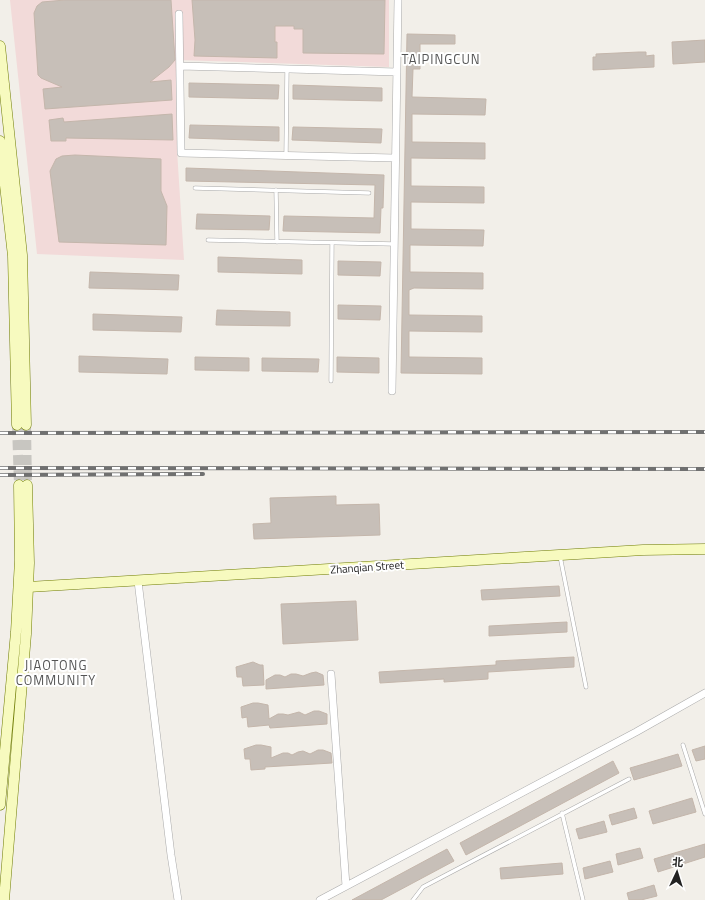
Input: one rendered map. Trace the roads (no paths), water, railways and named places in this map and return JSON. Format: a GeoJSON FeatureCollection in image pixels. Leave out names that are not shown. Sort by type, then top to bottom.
{"type":"FeatureCollection","features":[{"type":"Feature","properties":{"kind":"main road"},"geometry":{"type":"LineString","coordinates":[[0,46],[22,255],[22,425],[13,256],[0,141]]}},
{"type":"Feature","properties":{"kind":"main road"},"geometry":{"type":"LineString","coordinates":[[0,805],[3,749],[16,632],[23,485],[30,563],[26,634],[4,900]]}},
{"type":"Feature","properties":{"kind":"main road","name":"Zhanqian Street"},"geometry":{"type":"LineString","coordinates":[[28,587],[643,550],[705,549]]}},
{"type":"Feature","properties":{"kind":"street"},"geometry":{"type":"LineString","coordinates":[[392,391],[398,0]]}},
{"type":"Feature","properties":{"kind":"street"},"geometry":{"type":"LineString","coordinates":[[179,14],[181,153],[395,158]]}},
{"type":"Feature","properties":{"kind":"street"},"geometry":{"type":"LineString","coordinates":[[180,66],[397,72]]}},
{"type":"Feature","properties":{"kind":"street"},"geometry":{"type":"LineString","coordinates":[[138,581],[171,855],[178,900]]}},
{"type":"Feature","properties":{"kind":"street"},"geometry":{"type":"LineString","coordinates":[[331,674],[346,886]]}},
{"type":"Feature","properties":{"kind":"street"},"geometry":{"type":"LineString","coordinates":[[320,900],[636,732],[705,693]]}},
{"type":"Feature","properties":{"kind":"lane"},"geometry":{"type":"LineString","coordinates":[[286,156],[287,69]]}},
{"type":"Feature","properties":{"kind":"lane"},"geometry":{"type":"LineString","coordinates":[[195,188],[369,193]]}},
{"type":"Feature","properties":{"kind":"lane"},"geometry":{"type":"LineString","coordinates":[[276,190],[277,242]]}},
{"type":"Feature","properties":{"kind":"lane"},"geometry":{"type":"LineString","coordinates":[[208,240],[394,244]]}},
{"type":"Feature","properties":{"kind":"lane"},"geometry":{"type":"LineString","coordinates":[[331,381],[332,242]]}},
{"type":"Feature","properties":{"kind":"lane"},"geometry":{"type":"LineString","coordinates":[[559,555],[586,687]]}},
{"type":"Feature","properties":{"kind":"lane"},"geometry":{"type":"LineString","coordinates":[[683,745],[705,814]]}},
{"type":"Feature","properties":{"kind":"lane"},"geometry":{"type":"LineString","coordinates":[[413,900],[423,887],[629,779]]}},
{"type":"Feature","properties":{"kind":"lane"},"geometry":{"type":"LineString","coordinates":[[562,814],[583,900]]}},
{"type":"Feature","properties":{"kind":"tunnel"},"geometry":{"type":"LineString","coordinates":[[17,425],[19,485]]}},
{"type":"Feature","properties":{"kind":"tunnel"},"geometry":{"type":"LineString","coordinates":[[26,425],[27,485]]}},
{"type":"Feature","properties":{"kind":"railway"},"geometry":{"type":"LineString","coordinates":[[0,433],[705,432]]}},
{"type":"Feature","properties":{"kind":"railway"},"geometry":{"type":"LineString","coordinates":[[0,468],[705,469]]}},
{"type":"Feature","properties":{"kind":"railway"},"geometry":{"type":"LineString","coordinates":[[0,475],[203,474]]}},
{"type":"Feature","properties":{"kind":"district","name":"TAIPINGCUN"},"geometry":{"type":"Point","coordinates":[441,59]}},
{"type":"Feature","properties":{"kind":"district","name":"JIAOTONG COMMUNITY"},"geometry":{"type":"Point","coordinates":[56,672]}}]}
